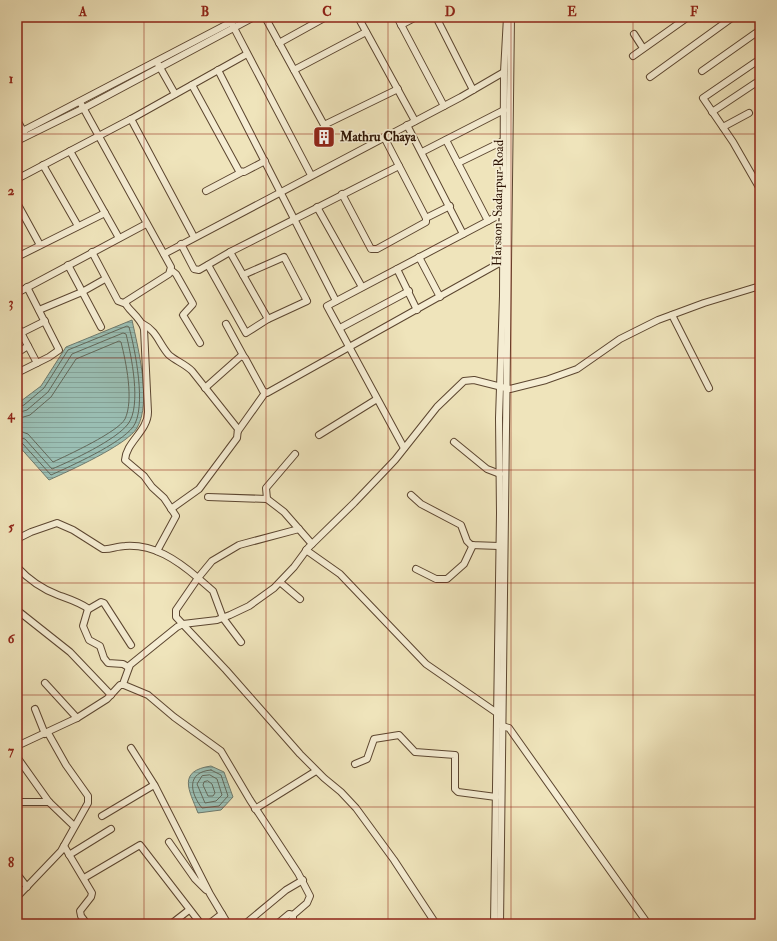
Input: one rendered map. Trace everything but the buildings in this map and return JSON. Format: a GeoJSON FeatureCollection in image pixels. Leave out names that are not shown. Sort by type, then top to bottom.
{"type":"FeatureCollection","features":[{"type":"Feature","properties":{"kind":"street"},"geometry":{"type":"LineString","coordinates":[[233,25],[241,17]]}},
{"type":"Feature","properties":{"kind":"street"},"geometry":{"type":"LineString","coordinates":[[17,141],[22,134],[80,102],[233,25],[254,17]]}},
{"type":"Feature","properties":{"kind":"street"},"geometry":{"type":"LineString","coordinates":[[265,17],[325,125],[398,89]]}},
{"type":"Feature","properties":{"kind":"street"},"geometry":{"type":"LineString","coordinates":[[279,43],[326,17]]}},
{"type":"Feature","properties":{"kind":"street"},"geometry":{"type":"LineString","coordinates":[[358,17],[415,121]]}},
{"type":"Feature","properties":{"kind":"street"},"geometry":{"type":"LineString","coordinates":[[397,17],[444,106]]}},
{"type":"Feature","properties":{"kind":"street"},"geometry":{"type":"LineString","coordinates":[[402,25],[416,17]]}},
{"type":"Feature","properties":{"kind":"street"},"geometry":{"type":"LineString","coordinates":[[436,17],[473,90]]}},
{"type":"Feature","properties":{"kind":"street","name":"Harsaon-Sadarpur Road"},"geometry":{"type":"LineString","coordinates":[[503,388],[503,141],[504,72],[507,17]]}},
{"type":"Feature","properties":{"kind":"street","name":"Harsaon-Sadarpur Road"},"geometry":{"type":"LineString","coordinates":[[503,388],[511,17]]}},
{"type":"Feature","properties":{"kind":"street"},"geometry":{"type":"LineString","coordinates":[[657,17],[662,17]]}},
{"type":"Feature","properties":{"kind":"street"},"geometry":{"type":"LineString","coordinates":[[633,56],[688,17]]}},
{"type":"Feature","properties":{"kind":"street"},"geometry":{"type":"LineString","coordinates":[[650,76],[733,17]]}},
{"type":"Feature","properties":{"kind":"street"},"geometry":{"type":"LineString","coordinates":[[233,25],[311,175]]}},
{"type":"Feature","properties":{"kind":"street"},"geometry":{"type":"LineString","coordinates":[[702,71],[760,30]]}},
{"type":"Feature","properties":{"kind":"street"},"geometry":{"type":"LineString","coordinates":[[294,70],[366,32]]}},
{"type":"Feature","properties":{"kind":"street"},"geometry":{"type":"LineString","coordinates":[[634,34],[643,48]]}},
{"type":"Feature","properties":{"kind":"street"},"geometry":{"type":"LineString","coordinates":[[17,179],[131,119],[247,54]]}},
{"type":"Feature","properties":{"kind":"street"},"geometry":{"type":"LineString","coordinates":[[760,59],[704,97],[760,189]]}},
{"type":"Feature","properties":{"kind":"street"},"geometry":{"type":"LineString","coordinates":[[158,64],[175,94]]}},
{"type":"Feature","properties":{"kind":"street"},"geometry":{"type":"LineString","coordinates":[[22,134],[84,108],[158,64]]}},
{"type":"Feature","properties":{"kind":"street"},"geometry":{"type":"LineString","coordinates":[[218,70],[336,301]]}},
{"type":"Feature","properties":{"kind":"street"},"geometry":{"type":"LineString","coordinates":[[164,254],[444,106],[504,72]]}},
{"type":"Feature","properties":{"kind":"street"},"geometry":{"type":"LineString","coordinates":[[712,112],[760,80]]}},
{"type":"Feature","properties":{"kind":"street"},"geometry":{"type":"LineString","coordinates":[[192,85],[239,170],[242,172]]}},
{"type":"Feature","properties":{"kind":"street"},"geometry":{"type":"LineString","coordinates":[[80,102],[146,224],[164,254],[171,270],[176,274],[193,304],[183,315],[200,343]]}},
{"type":"Feature","properties":{"kind":"street"},"geometry":{"type":"LineString","coordinates":[[422,152],[504,110]]}},
{"type":"Feature","properties":{"kind":"street"},"geometry":{"type":"LineString","coordinates":[[723,127],[749,113]]}},
{"type":"Feature","properties":{"kind":"street"},"geometry":{"type":"LineString","coordinates":[[131,119],[194,237]]}},
{"type":"Feature","properties":{"kind":"street"},"geometry":{"type":"LineString","coordinates":[[17,120],[22,134]]}},
{"type":"Feature","properties":{"kind":"street"},"geometry":{"type":"LineString","coordinates":[[407,125],[450,206],[463,234]]}},
{"type":"Feature","properties":{"kind":"street"},"geometry":{"type":"LineString","coordinates":[[384,137],[426,218]]}},
{"type":"Feature","properties":{"kind":"street"},"geometry":{"type":"LineString","coordinates":[[446,140],[488,221]]}},
{"type":"Feature","properties":{"kind":"street"},"geometry":{"type":"LineString","coordinates":[[458,163],[503,141]]}},
{"type":"Feature","properties":{"kind":"street"},"geometry":{"type":"LineString","coordinates":[[70,150],[119,238]]}},
{"type":"Feature","properties":{"kind":"street"},"geometry":{"type":"LineString","coordinates":[[206,191],[265,161]]}},
{"type":"Feature","properties":{"kind":"street"},"geometry":{"type":"LineString","coordinates":[[43,165],[78,226]]}},
{"type":"Feature","properties":{"kind":"street"},"geometry":{"type":"LineString","coordinates":[[181,244],[196,270],[199,270],[230,252],[399,166]]}},
{"type":"Feature","properties":{"kind":"street"},"geometry":{"type":"LineString","coordinates":[[342,194],[371,249],[376,248],[425,223],[426,218],[450,206]]}},
{"type":"Feature","properties":{"kind":"street"},"geometry":{"type":"LineString","coordinates":[[17,203],[40,245]]}},
{"type":"Feature","properties":{"kind":"street"},"geometry":{"type":"LineString","coordinates":[[317,207],[362,287]]}},
{"type":"Feature","properties":{"kind":"street"},"geometry":{"type":"LineString","coordinates":[[17,257],[105,213]]}},
{"type":"Feature","properties":{"kind":"street"},"geometry":{"type":"LineString","coordinates":[[404,448],[377,400],[340,328],[327,307],[503,213]]}},
{"type":"Feature","properties":{"kind":"street"},"geometry":{"type":"LineString","coordinates":[[17,293],[146,224]]}},
{"type":"Feature","properties":{"kind":"street"},"geometry":{"type":"LineString","coordinates":[[92,252],[118,301],[126,304],[137,315],[142,324],[148,376],[148,418],[145,426],[124,458],[144,476],[171,509],[176,518],[165,534],[157,551]]}},
{"type":"Feature","properties":{"kind":"street"},"geometry":{"type":"LineString","coordinates":[[230,252],[268,319]]}},
{"type":"Feature","properties":{"kind":"street"},"geometry":{"type":"LineString","coordinates":[[208,265],[246,332],[306,300],[284,257],[243,275]]}},
{"type":"Feature","properties":{"kind":"street"},"geometry":{"type":"LineString","coordinates":[[419,257],[440,297]]}},
{"type":"Feature","properties":{"kind":"street"},"geometry":{"type":"LineString","coordinates":[[171,509],[202,486],[237,438],[238,430],[265,393],[350,348],[503,261]]}},
{"type":"Feature","properties":{"kind":"street"},"geometry":{"type":"LineString","coordinates":[[68,265],[101,327]]}},
{"type":"Feature","properties":{"kind":"street"},"geometry":{"type":"LineString","coordinates":[[397,269],[417,310]]}},
{"type":"Feature","properties":{"kind":"street"},"geometry":{"type":"LineString","coordinates":[[126,304],[128,299],[161,280],[171,270]]}},
{"type":"Feature","properties":{"kind":"street"},"geometry":{"type":"LineString","coordinates":[[39,310],[82,292],[105,279]]}},
{"type":"Feature","properties":{"kind":"street"},"geometry":{"type":"LineString","coordinates":[[17,746],[46,734],[77,718],[111,694],[123,684],[128,667],[183,624],[223,618],[249,606],[281,582],[306,550],[354,503],[404,448],[437,407],[464,381],[474,380],[503,388],[521,387],[577,369],[620,339],[672,315],[711,300],[760,286]]}},
{"type":"Feature","properties":{"kind":"street"},"geometry":{"type":"LineString","coordinates":[[17,373],[59,350],[27,287]]}},
{"type":"Feature","properties":{"kind":"street"},"geometry":{"type":"LineString","coordinates":[[340,328],[408,291]]}},
{"type":"Feature","properties":{"kind":"street"},"geometry":{"type":"LineString","coordinates":[[672,315],[709,388]]}},
{"type":"Feature","properties":{"kind":"street"},"geometry":{"type":"LineString","coordinates":[[19,334],[45,321]]}},
{"type":"Feature","properties":{"kind":"street"},"geometry":{"type":"LineString","coordinates":[[142,324],[152,330],[171,356],[192,371],[238,430]]}},
{"type":"Feature","properties":{"kind":"street"},"geometry":{"type":"LineString","coordinates":[[226,324],[265,393]]}},
{"type":"Feature","properties":{"kind":"street"},"geometry":{"type":"LineString","coordinates":[[17,325],[19,334],[28,346],[37,363]]}},
{"type":"Feature","properties":{"kind":"street"},"geometry":{"type":"LineString","coordinates":[[17,352],[28,346]]}},
{"type":"Feature","properties":{"kind":"street"},"geometry":{"type":"LineString","coordinates":[[205,388],[238,357],[244,357]]}},
{"type":"Feature","properties":{"kind":"street"},"geometry":{"type":"LineString","coordinates":[[494,924],[496,797],[500,727],[497,713],[500,474],[503,388]]}},
{"type":"Feature","properties":{"kind":"street"},"geometry":{"type":"LineString","coordinates":[[500,924],[503,388]]}},
{"type":"Feature","properties":{"kind":"street"},"geometry":{"type":"LineString","coordinates":[[318,435],[377,400]]}},
{"type":"Feature","properties":{"kind":"street"},"geometry":{"type":"LineString","coordinates":[[454,442],[487,469],[500,474]]}},
{"type":"Feature","properties":{"kind":"street"},"geometry":{"type":"LineString","coordinates":[[267,499],[266,488],[295,454]]}},
{"type":"Feature","properties":{"kind":"street"},"geometry":{"type":"LineString","coordinates":[[411,495],[421,504],[458,522],[480,546]]}},
{"type":"Feature","properties":{"kind":"street"},"geometry":{"type":"LineString","coordinates":[[208,497],[267,499],[284,512],[312,544]]}},
{"type":"Feature","properties":{"kind":"street"},"geometry":{"type":"LineString","coordinates":[[17,540],[31,532],[57,523],[73,530],[103,549],[129,546],[157,551],[177,560],[213,591],[223,618],[241,642]]}},
{"type":"Feature","properties":{"kind":"street"},"geometry":{"type":"LineString","coordinates":[[300,529],[239,545],[212,561],[175,611],[176,617],[316,771],[341,792],[356,808],[394,860],[436,924]]}},
{"type":"Feature","properties":{"kind":"street"},"geometry":{"type":"LineString","coordinates":[[464,530],[467,541],[473,545],[499,546]]}},
{"type":"Feature","properties":{"kind":"street"},"geometry":{"type":"LineString","coordinates":[[416,569],[436,579],[447,579],[464,563],[473,545]]}},
{"type":"Feature","properties":{"kind":"street"},"geometry":{"type":"LineString","coordinates":[[306,550],[328,564],[340,574],[423,662],[463,689],[483,705],[497,713]]}},
{"type":"Feature","properties":{"kind":"street"},"geometry":{"type":"LineString","coordinates":[[17,567],[27,578],[37,585],[53,593],[79,602],[88,608],[92,609],[101,602],[104,603],[131,645]]}},
{"type":"Feature","properties":{"kind":"street"},"geometry":{"type":"LineString","coordinates":[[281,582],[300,599]]}},
{"type":"Feature","properties":{"kind":"street"},"geometry":{"type":"LineString","coordinates":[[88,608],[83,626],[89,640],[100,646],[104,658],[108,663],[123,664],[128,667]]}},
{"type":"Feature","properties":{"kind":"street"},"geometry":{"type":"LineString","coordinates":[[17,610],[70,652],[111,694]]}},
{"type":"Feature","properties":{"kind":"street"},"geometry":{"type":"LineString","coordinates":[[45,683],[77,718]]}},
{"type":"Feature","properties":{"kind":"street"},"geometry":{"type":"LineString","coordinates":[[123,684],[148,695],[174,717],[221,750],[255,809],[303,880],[309,893],[309,899],[293,915],[288,924]]}},
{"type":"Feature","properties":{"kind":"street"},"geometry":{"type":"LineString","coordinates":[[17,897],[64,846],[74,826],[87,807],[89,798],[46,734],[35,709]]}},
{"type":"Feature","properties":{"kind":"street"},"geometry":{"type":"LineString","coordinates":[[500,727],[509,728],[648,924]]}},
{"type":"Feature","properties":{"kind":"street"},"geometry":{"type":"LineString","coordinates":[[356,764],[363,762],[366,759],[374,739],[399,735],[417,753],[456,755],[455,786],[457,791],[496,797]]}},
{"type":"Feature","properties":{"kind":"street"},"geometry":{"type":"LineString","coordinates":[[130,748],[154,785],[210,894],[228,924]]}},
{"type":"Feature","properties":{"kind":"street"},"geometry":{"type":"LineString","coordinates":[[17,757],[49,802],[74,826]]}},
{"type":"Feature","properties":{"kind":"street"},"geometry":{"type":"LineString","coordinates":[[255,809],[316,771]]}},
{"type":"Feature","properties":{"kind":"street"},"geometry":{"type":"LineString","coordinates":[[102,816],[154,785]]}},
{"type":"Feature","properties":{"kind":"street"},"geometry":{"type":"LineString","coordinates":[[17,802],[49,802]]}},
{"type":"Feature","properties":{"kind":"street"},"geometry":{"type":"LineString","coordinates":[[69,854],[111,829]]}},
{"type":"Feature","properties":{"kind":"street"},"geometry":{"type":"LineString","coordinates":[[169,842],[195,879],[210,894]]}},
{"type":"Feature","properties":{"kind":"street"},"geometry":{"type":"LineString","coordinates":[[84,878],[140,845],[201,924]]}},
{"type":"Feature","properties":{"kind":"street"},"geometry":{"type":"LineString","coordinates":[[64,846],[92,893],[80,911],[81,916],[87,924]]}},
{"type":"Feature","properties":{"kind":"street"},"geometry":{"type":"LineString","coordinates":[[17,874],[27,887]]}},
{"type":"Feature","properties":{"kind":"street"},"geometry":{"type":"LineString","coordinates":[[245,924],[286,890],[303,880]]}},
{"type":"Feature","properties":{"kind":"street"},"geometry":{"type":"LineString","coordinates":[[171,924],[189,910]]}},
{"type":"Feature","properties":{"kind":"street"},"geometry":{"type":"LineString","coordinates":[[209,924],[222,914]]}},
{"type":"Feature","properties":{"kind":"street"},"geometry":{"type":"LineString","coordinates":[[277,924],[289,914],[293,915]]}},
{"type":"Feature","properties":{"kind":"water"},"geometry":{"type":"Polygon","coordinates":[[[132,320],[144,390],[141,417],[137,428],[131,435],[110,450],[49,480],[17,444],[17,404],[41,386],[66,347],[132,320]]]}},
{"type":"Feature","properties":{"kind":"water"},"geometry":{"type":"Polygon","coordinates":[[[211,766],[224,772],[233,797],[221,810],[198,813],[191,797],[188,783],[193,772],[211,766]]]}},
{"type":"Feature","properties":{"kind":"place","name":"Mathru Chaya"},"geometry":{"type":"Point","coordinates":[324,137]}}]}
